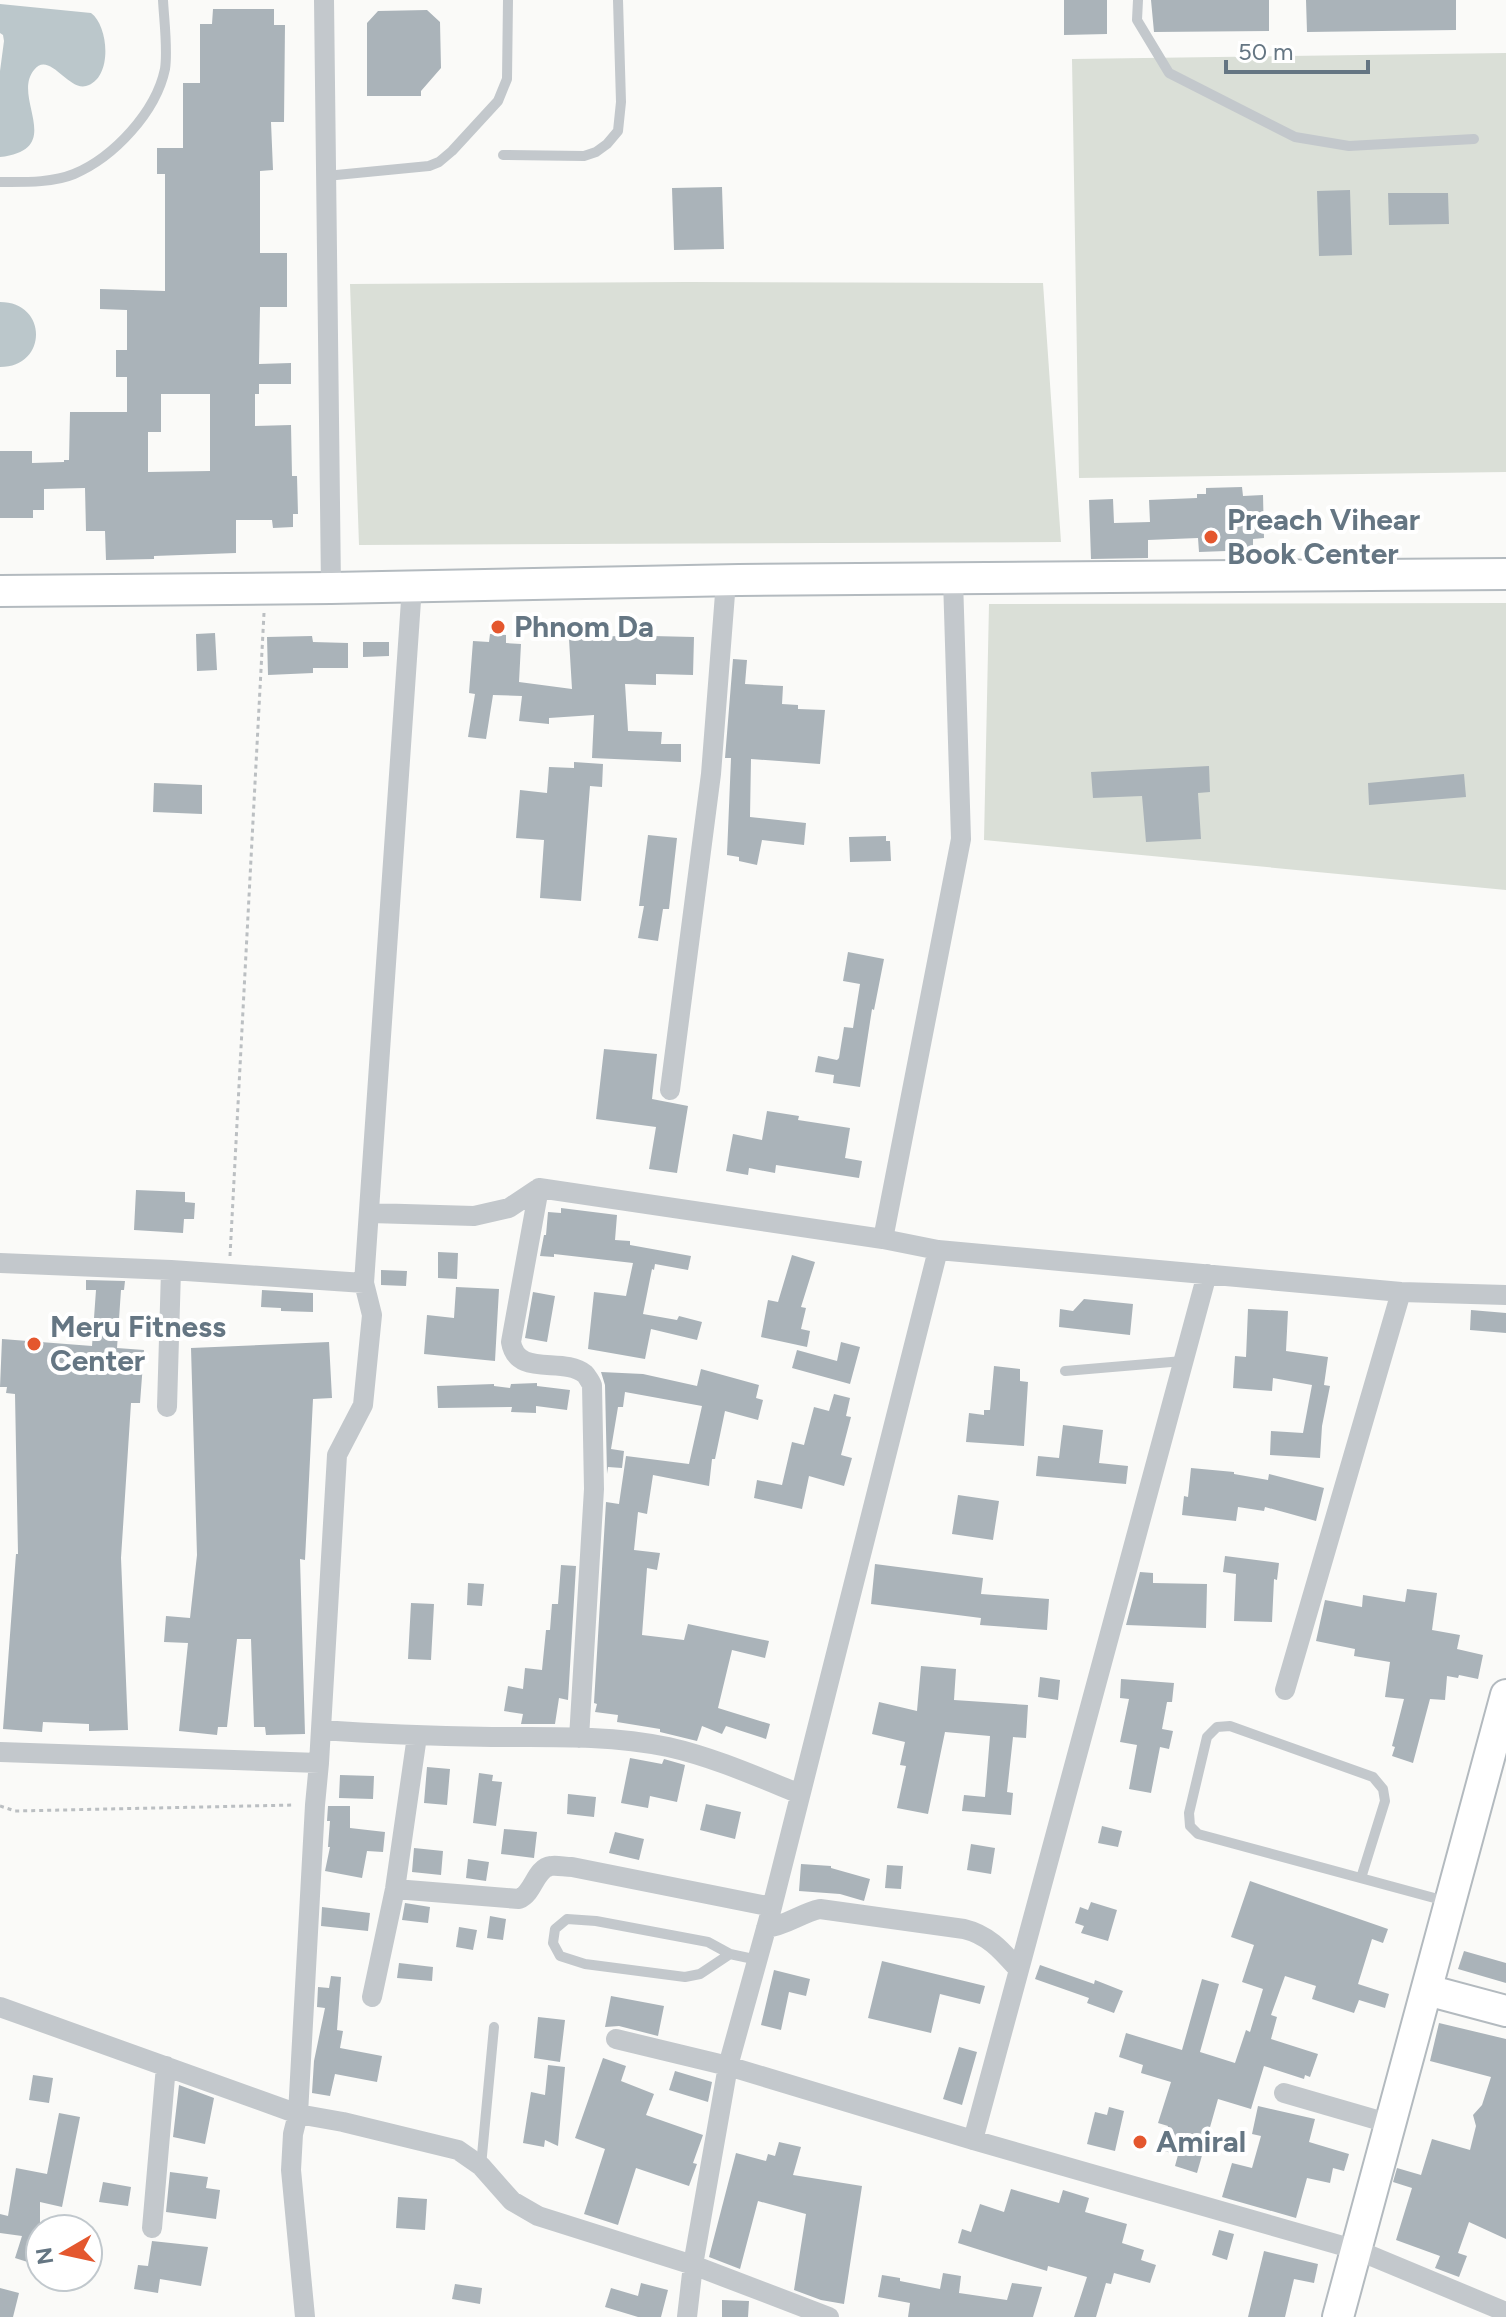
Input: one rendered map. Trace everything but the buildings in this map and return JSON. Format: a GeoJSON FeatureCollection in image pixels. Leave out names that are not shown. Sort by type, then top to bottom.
{"type":"FeatureCollection","features":[{"type":"Feature","properties":{"kind":"main road"},"geometry":{"type":"LineString","coordinates":[[0,591],[1506,574]]}},
{"type":"Feature","properties":{"kind":"main road"},"geometry":{"type":"LineString","coordinates":[[1338,2317],[1450,1902],[1500,1742],[1506,1695]]}},
{"type":"Feature","properties":{"kind":"main road"},"geometry":{"type":"LineString","coordinates":[[1427,1990],[1506,2011]]}},
{"type":"Feature","properties":{"kind":"street"},"geometry":{"type":"LineString","coordinates":[[324,0],[331,588]]}},
{"type":"Feature","properties":{"kind":"street"},"geometry":{"type":"LineString","coordinates":[[883,1239],[961,839],[953,579]]}},
{"type":"Feature","properties":{"kind":"street"},"geometry":{"type":"LineString","coordinates":[[670,1090],[711,774],[726,581]]}},
{"type":"Feature","properties":{"kind":"street"},"geometry":{"type":"LineString","coordinates":[[305,2317],[291,2170],[293,2134],[298,2114],[337,1455],[363,1405],[372,1315],[364,1283],[412,586]]}},
{"type":"Feature","properties":{"kind":"street"},"geometry":{"type":"LineString","coordinates":[[539,1188],[511,1342],[513,1352],[521,1361],[574,1369],[585,1374],[592,1385],[594,1489],[579,1738]]}},
{"type":"Feature","properties":{"kind":"street"},"geometry":{"type":"LineString","coordinates":[[370,1213],[474,1216],[509,1208],[539,1188],[883,1239],[938,1250],[1401,1292],[1506,1295]]}},
{"type":"Feature","properties":{"kind":"street"},"geometry":{"type":"LineString","coordinates":[[687,2317],[693,2265],[728,2066],[772,1907],[938,1250]]}},
{"type":"Feature","properties":{"kind":"street"},"geometry":{"type":"LineString","coordinates":[[0,1263],[364,1283]]}},
{"type":"Feature","properties":{"kind":"street"},"geometry":{"type":"LineString","coordinates":[[167,1407],[171,1270]]}},
{"type":"Feature","properties":{"kind":"street"},"geometry":{"type":"LineString","coordinates":[[973,2140],[1207,1274]]}},
{"type":"Feature","properties":{"kind":"street"},"geometry":{"type":"LineString","coordinates":[[1285,1690],[1401,1292]]}},
{"type":"Feature","properties":{"kind":"street"},"geometry":{"type":"LineString","coordinates":[[321,1730],[417,1736],[634,1741],[671,1748],[800,1794]]}},
{"type":"Feature","properties":{"kind":"street"},"geometry":{"type":"LineString","coordinates":[[372,1997],[395,1889],[417,1736]]}},
{"type":"Feature","properties":{"kind":"street"},"geometry":{"type":"LineString","coordinates":[[0,1752],[319,1763]]}},
{"type":"Feature","properties":{"kind":"street"},"geometry":{"type":"LineString","coordinates":[[395,1889],[519,1899],[526,1896],[546,1867],[572,1867],[772,1907]]}},
{"type":"Feature","properties":{"kind":"street"},"geometry":{"type":"LineString","coordinates":[[766,1928],[780,1926],[820,1909],[964,1929],[994,1943],[1019,1970]]}},
{"type":"Feature","properties":{"kind":"street"},"geometry":{"type":"LineString","coordinates":[[0,2007],[298,2114],[458,2150],[481,2166],[512,2201],[538,2216],[693,2265],[829,2317]]}},
{"type":"Feature","properties":{"kind":"street"},"geometry":{"type":"LineString","coordinates":[[616,2039],[728,2066],[1357,2250],[1506,2312]]}},
{"type":"Feature","properties":{"kind":"street"},"geometry":{"type":"LineString","coordinates":[[152,2228],[166,2066]]}},
{"type":"Feature","properties":{"kind":"street"},"geometry":{"type":"LineString","coordinates":[[1284,2093],[1391,2124]]}},
{"type":"Feature","properties":{"kind":"lane"},"geometry":{"type":"LineString","coordinates":[[0,182],[37,181],[73,174],[132,132],[154,99],[165,67],[163,0]]}},
{"type":"Feature","properties":{"kind":"lane"},"geometry":{"type":"LineString","coordinates":[[326,176],[429,166],[452,151],[498,101],[507,79],[508,0]]}},
{"type":"Feature","properties":{"kind":"lane"},"geometry":{"type":"LineString","coordinates":[[503,155],[584,156],[607,144],[618,131],[621,102],[618,0]]}},
{"type":"Feature","properties":{"kind":"lane"},"geometry":{"type":"LineString","coordinates":[[1138,0],[1137,20],[1169,73],[1295,137],[1349,146],[1474,139]]}},
{"type":"Feature","properties":{"kind":"lane"},"geometry":{"type":"LineString","coordinates":[[1065,1371],[1183,1361]]}},
{"type":"Feature","properties":{"kind":"lane"},"geometry":{"type":"LineString","coordinates":[[1361,1878],[1385,1801],[1383,1789],[1373,1777],[1230,1726],[1217,1727],[1207,1737],[1189,1813],[1190,1826],[1198,1834],[1361,1878],[1450,1902]]}},
{"type":"Feature","properties":{"kind":"lane"},"geometry":{"type":"LineString","coordinates":[[730,1954],[700,1974],[685,1977],[585,1964],[560,1956],[553,1943],[555,1929],[567,1919],[596,1921],[708,1942],[730,1954],[758,1960]]}},
{"type":"Feature","properties":{"kind":"lane"},"geometry":{"type":"LineString","coordinates":[[481,2166],[494,2027]]}},
{"type":"Feature","properties":{"kind":"path"},"geometry":{"type":"LineString","coordinates":[[229,1274],[266,589]]}},
{"type":"Feature","properties":{"kind":"path"},"geometry":{"type":"LineString","coordinates":[[0,1806],[15,1811],[315,1805]]}},
{"type":"Feature","properties":{"kind":"shaded area"},"geometry":{"type":"Polygon","coordinates":[[[0,4],[91,13],[102,29],[105,52],[101,73],[86,86],[72,83],[46,65],[34,70],[28,94],[34,121],[30,144],[20,152],[0,157],[0,71],[4,41],[0,33],[0,4]]]}},
{"type":"Feature","properties":{"kind":"shaded area"},"geometry":{"type":"Polygon","coordinates":[[[1506,53],[1506,472],[1079,478],[1072,59],[1506,53]]]}},
{"type":"Feature","properties":{"kind":"shaded area"},"geometry":{"type":"Polygon","coordinates":[[[1043,283],[1061,542],[359,545],[350,284],[1043,283]]]}},
{"type":"Feature","properties":{"kind":"shaded area"},"geometry":{"type":"Polygon","coordinates":[[[0,302],[16,305],[27,312],[36,334],[34,346],[27,357],[16,364],[0,367],[0,302]]]}},
{"type":"Feature","properties":{"kind":"shaded area"},"geometry":{"type":"Polygon","coordinates":[[[1506,603],[1506,890],[984,840],[989,604],[1506,603]]]}},
{"type":"Feature","properties":{"kind":"place","name":"Preach Vihear Book Center"},"geometry":{"type":"Point","coordinates":[1211,537]}},
{"type":"Feature","properties":{"kind":"place","name":"Phnom Da"},"geometry":{"type":"Point","coordinates":[498,627]}},
{"type":"Feature","properties":{"kind":"place","name":"Meru Fitness Center"},"geometry":{"type":"Point","coordinates":[34,1344]}},
{"type":"Feature","properties":{"kind":"place","name":"Amiral"},"geometry":{"type":"Point","coordinates":[1140,2142]}}]}
